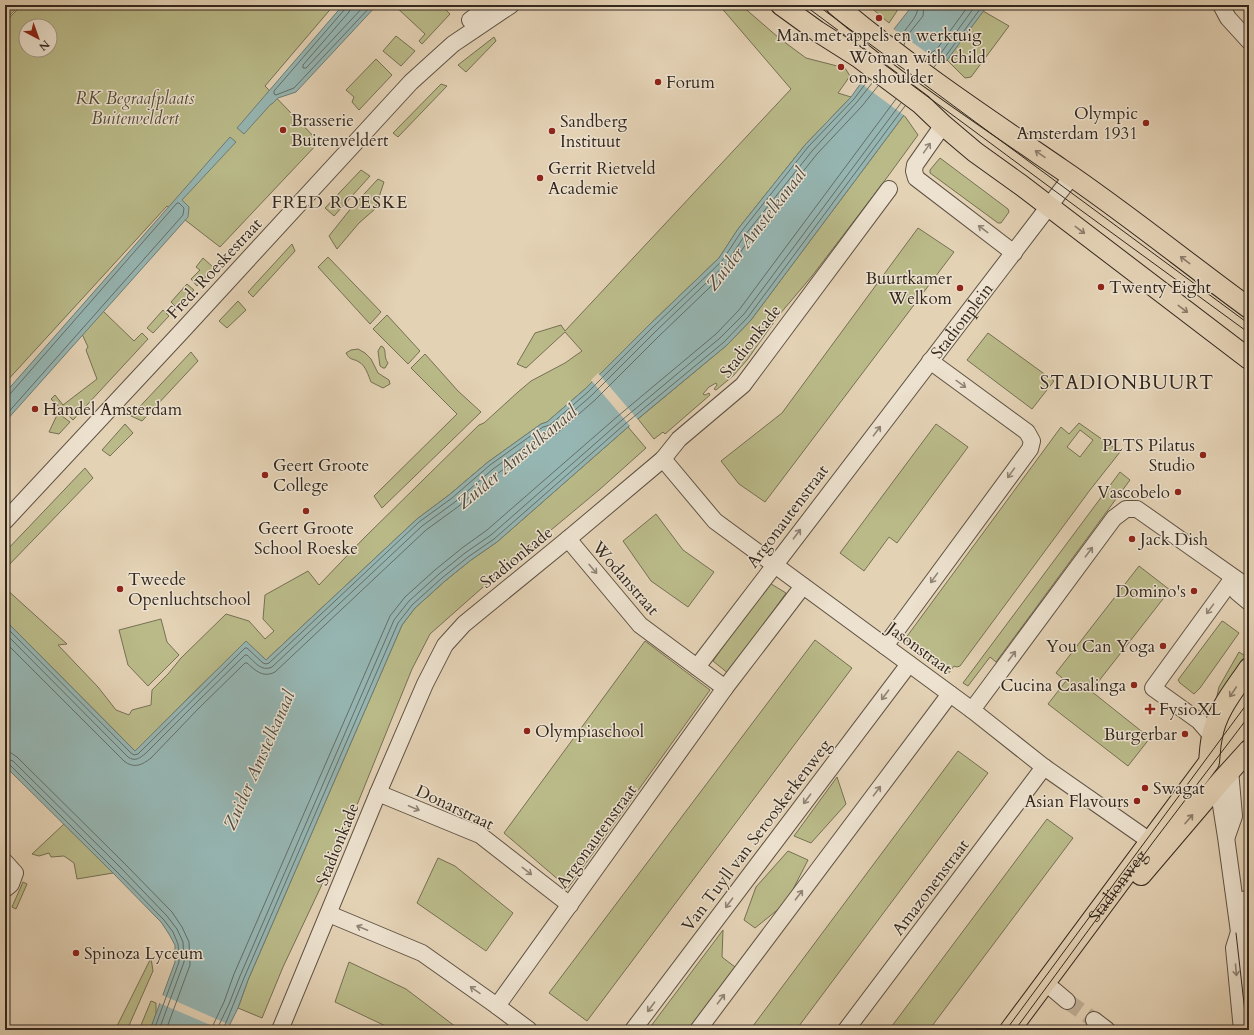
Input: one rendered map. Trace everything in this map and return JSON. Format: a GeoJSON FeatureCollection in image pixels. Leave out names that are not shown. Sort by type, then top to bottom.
{"type":"FeatureCollection","features":[{"type":"Feature","properties":{"kind":"main road"},"geometry":{"type":"LineString","coordinates":[[781,5],[817,31],[858,57],[921,104],[975,152],[1249,359]]}},
{"type":"Feature","properties":{"kind":"main road"},"geometry":{"type":"LineString","coordinates":[[836,5],[873,36],[1072,176],[1249,308]]}},
{"type":"Feature","properties":{"kind":"main road","name":"Stadionweg"},"geometry":{"type":"LineString","coordinates":[[1010,1030],[1209,762],[1212,736],[1218,717],[1229,697],[1249,668]]}},
{"type":"Feature","properties":{"kind":"main road","name":"Stadionweg"},"geometry":{"type":"LineString","coordinates":[[1025,1030],[1060,995],[1102,925],[1150,864],[1171,839],[1223,784],[1249,750]]}},
{"type":"Feature","properties":{"kind":"street","name":"Fred. Roeskestraat"},"geometry":{"type":"LineString","coordinates":[[453,44],[465,24],[491,5]]}},
{"type":"Feature","properties":{"kind":"street","name":"Fred. Roeskestraat"},"geometry":{"type":"LineString","coordinates":[[5,521],[411,82],[453,44],[511,5]]}},
{"type":"Feature","properties":{"kind":"street"},"geometry":{"type":"LineString","coordinates":[[1221,5],[1228,18],[1249,41]]}},
{"type":"Feature","properties":{"kind":"street"},"geometry":{"type":"LineString","coordinates":[[943,125],[915,165],[914,172],[916,178],[1014,253]]}},
{"type":"Feature","properties":{"kind":"street","name":"Stadionplein"},"geometry":{"type":"LineString","coordinates":[[885,646],[1030,449],[1032,441],[1027,432],[930,361],[1072,176]]}},
{"type":"Feature","properties":{"kind":"street","name":"Stadionkade"},"geometry":{"type":"LineString","coordinates":[[280,1030],[378,793],[425,684],[445,645],[464,624],[663,459],[679,438],[743,385],[889,189]]}},
{"type":"Feature","properties":{"kind":"street","name":"Argonautenstraat"},"geometry":{"type":"LineString","coordinates":[[697,667],[930,361]]}},
{"type":"Feature","properties":{"kind":"street","name":"Jasonstraat"},"geometry":{"type":"LineString","coordinates":[[663,459],[715,520],[972,710],[1044,767],[1150,841]]}},
{"type":"Feature","properties":{"kind":"street"},"geometry":{"type":"LineString","coordinates":[[972,710],[1114,518],[1126,509],[1137,509],[1249,588]]}},
{"type":"Feature","properties":{"kind":"street","name":"Wodanstraat"},"geometry":{"type":"LineString","coordinates":[[568,539],[640,625],[697,667]]}},
{"type":"Feature","properties":{"kind":"street"},"geometry":{"type":"LineString","coordinates":[[1233,578],[1234,586],[1237,592],[1249,602]]}},
{"type":"Feature","properties":{"kind":"street"},"geometry":{"type":"LineString","coordinates":[[1212,736],[1199,721],[1153,688],[1233,578]]}},
{"type":"Feature","properties":{"kind":"street","name":"Argonautenstraat"},"geometry":{"type":"LineString","coordinates":[[497,1006],[725,688],[803,586]]}},
{"type":"Feature","properties":{"kind":"street","name":"Van Tuyll van Serooskerkenweg"},"geometry":{"type":"LineString","coordinates":[[633,1030],[909,664]]}},
{"type":"Feature","properties":{"kind":"street"},"geometry":{"type":"LineString","coordinates":[[697,667],[725,688]]}},
{"type":"Feature","properties":{"kind":"street"},"geometry":{"type":"LineString","coordinates":[[698,1030],[950,694]]}},
{"type":"Feature","properties":{"kind":"street","name":"Amazonenstraat"},"geometry":{"type":"LineString","coordinates":[[846,1030],[1044,767]]}},
{"type":"Feature","properties":{"kind":"street"},"geometry":{"type":"LineString","coordinates":[[1223,784],[1234,816],[1226,837]]}},
{"type":"Feature","properties":{"kind":"street"},"geometry":{"type":"LineString","coordinates":[[1223,784],[1226,837],[1242,900],[1239,932],[1234,948],[1242,1030]]}},
{"type":"Feature","properties":{"kind":"street","name":"Donarstraat"},"geometry":{"type":"LineString","coordinates":[[378,793],[480,835],[570,905]]}},
{"type":"Feature","properties":{"kind":"street"},"geometry":{"type":"LineString","coordinates":[[1150,841],[1171,839]]}},
{"type":"Feature","properties":{"kind":"street"},"geometry":{"type":"LineString","coordinates":[[5,889],[11,884],[10,867]]}},
{"type":"Feature","properties":{"kind":"street"},"geometry":{"type":"LineString","coordinates":[[329,914],[422,953],[529,1030]]}},
{"type":"Feature","properties":{"kind":"street"},"geometry":{"type":"LineString","coordinates":[[1239,932],[1246,944],[1249,973]]}},
{"type":"Feature","properties":{"kind":"street"},"geometry":{"type":"LineString","coordinates":[[1094,1020],[1107,1030]]}},
{"type":"Feature","properties":{"kind":"green space"},"geometry":{"type":"Polygon","coordinates":[[[5,5],[20,5],[5,18],[5,5]]]}},
{"type":"Feature","properties":{"kind":"green space","name":"RK Begraafplaats Buitenveldert"},"geometry":{"type":"Polygon","coordinates":[[[22,5],[334,5],[265,86],[319,142],[220,247],[167,206],[5,383],[5,22],[22,5]]]}},
{"type":"Feature","properties":{"kind":"green space"},"geometry":{"type":"Polygon","coordinates":[[[394,5],[441,5],[450,14],[422,44],[419,41],[425,34],[394,5]]]}},
{"type":"Feature","properties":{"kind":"green space"},"geometry":{"type":"Polygon","coordinates":[[[719,5],[741,5],[779,38],[806,58],[845,68],[850,76],[838,93],[851,97],[805,145],[738,229],[719,258],[585,389],[547,422],[541,424],[488,462],[449,495],[417,519],[266,660],[246,642],[135,751],[5,620],[5,588],[67,644],[58,645],[98,687],[116,710],[129,715],[132,710],[151,705],[152,690],[181,658],[226,614],[249,621],[265,639],[274,631],[263,619],[265,595],[308,571],[319,585],[364,538],[479,425],[484,423],[531,381],[565,363],[582,351],[565,332],[526,368],[517,364],[535,333],[561,325],[565,331],[791,89],[719,5]]]}},
{"type":"Feature","properties":{"kind":"green space"},"geometry":{"type":"Polygon","coordinates":[[[868,5],[897,5],[897,11],[889,23],[868,5]]]}},
{"type":"Feature","properties":{"kind":"green space"},"geometry":{"type":"Polygon","coordinates":[[[983,11],[1009,26],[971,77],[965,78],[947,60],[983,11]]]}},
{"type":"Feature","properties":{"kind":"green space"},"geometry":{"type":"Polygon","coordinates":[[[396,36],[415,51],[401,66],[383,51],[396,36]]]}},
{"type":"Feature","properties":{"kind":"green space"},"geometry":{"type":"Polygon","coordinates":[[[494,37],[496,41],[466,72],[458,65],[494,37]]]}},
{"type":"Feature","properties":{"kind":"green space"},"geometry":{"type":"Polygon","coordinates":[[[376,59],[392,75],[359,110],[352,102],[354,97],[346,90],[376,59]]]}},
{"type":"Feature","properties":{"kind":"green space"},"geometry":{"type":"Polygon","coordinates":[[[441,84],[447,86],[398,137],[393,133],[441,84]]]}},
{"type":"Feature","properties":{"kind":"green space"},"geometry":{"type":"Polygon","coordinates":[[[904,115],[918,135],[812,276],[779,315],[747,360],[733,376],[716,390],[714,389],[717,385],[716,383],[709,387],[703,394],[705,395],[709,393],[710,395],[665,434],[663,432],[654,439],[638,419],[727,345],[751,320],[904,115]]]}},
{"type":"Feature","properties":{"kind":"green space"},"geometry":{"type":"Polygon","coordinates":[[[940,158],[1008,209],[1009,212],[1001,223],[998,223],[930,173],[930,170],[940,158]]]}},
{"type":"Feature","properties":{"kind":"green space"},"geometry":{"type":"Polygon","coordinates":[[[361,170],[370,176],[334,216],[325,208],[361,170]]]}},
{"type":"Feature","properties":{"kind":"green space"},"geometry":{"type":"Polygon","coordinates":[[[378,179],[384,182],[375,209],[359,223],[337,249],[329,236],[352,207],[378,179]]]}},
{"type":"Feature","properties":{"kind":"green space"},"geometry":{"type":"Polygon","coordinates":[[[918,228],[954,252],[765,502],[739,484],[721,461],[782,413],[918,228]]]}},
{"type":"Feature","properties":{"kind":"green space"},"geometry":{"type":"Polygon","coordinates":[[[292,244],[295,251],[253,297],[248,292],[292,244]]]}},
{"type":"Feature","properties":{"kind":"green space"},"geometry":{"type":"Polygon","coordinates":[[[328,257],[381,312],[370,324],[318,267],[328,257]]]}},
{"type":"Feature","properties":{"kind":"green space"},"geometry":{"type":"Polygon","coordinates":[[[203,258],[214,268],[197,286],[191,279],[200,270],[196,267],[203,258]]]}},
{"type":"Feature","properties":{"kind":"green space"},"geometry":{"type":"Polygon","coordinates":[[[187,284],[194,290],[177,308],[171,302],[187,284]]]}},
{"type":"Feature","properties":{"kind":"green space"},"geometry":{"type":"Polygon","coordinates":[[[238,301],[246,310],[227,328],[219,321],[238,301]]]}},
{"type":"Feature","properties":{"kind":"green space"},"geometry":{"type":"Polygon","coordinates":[[[163,310],[169,316],[153,333],[147,328],[163,310]]]}},
{"type":"Feature","properties":{"kind":"green space"},"geometry":{"type":"Polygon","coordinates":[[[103,311],[134,341],[142,333],[148,339],[73,420],[51,399],[55,395],[63,405],[97,379],[86,350],[88,347],[82,334],[103,311]]]}},
{"type":"Feature","properties":{"kind":"green space"},"geometry":{"type":"Polygon","coordinates":[[[387,315],[420,351],[408,364],[373,329],[387,315]]]}},
{"type":"Feature","properties":{"kind":"green space"},"geometry":{"type":"Polygon","coordinates":[[[988,333],[1054,381],[1032,409],[967,360],[988,333]]]}},
{"type":"Feature","properties":{"kind":"green space"},"geometry":{"type":"Polygon","coordinates":[[[381,346],[385,351],[388,363],[385,368],[380,366],[378,351],[381,346]]]}},
{"type":"Feature","properties":{"kind":"green space"},"geometry":{"type":"Polygon","coordinates":[[[358,349],[371,359],[378,373],[389,380],[390,384],[383,388],[371,382],[363,366],[359,362],[347,356],[346,353],[351,350],[358,349]]]}},
{"type":"Feature","properties":{"kind":"green space"},"geometry":{"type":"Polygon","coordinates":[[[191,352],[198,361],[142,421],[131,416],[191,352]]]}},
{"type":"Feature","properties":{"kind":"green space"},"geometry":{"type":"Polygon","coordinates":[[[425,354],[458,391],[481,412],[382,508],[374,496],[457,414],[411,368],[425,354]]]}},
{"type":"Feature","properties":{"kind":"green space"},"geometry":{"type":"Polygon","coordinates":[[[58,413],[70,422],[59,434],[49,432],[58,413]]]}},
{"type":"Feature","properties":{"kind":"green space"},"geometry":{"type":"Polygon","coordinates":[[[1079,423],[1120,452],[1090,490],[960,666],[954,666],[948,674],[905,639],[1061,427],[1069,434],[1079,423]],[[1080,430],[1067,447],[1080,457],[1093,440],[1080,430]]]}},
{"type":"Feature","properties":{"kind":"green space"},"geometry":{"type":"Polygon","coordinates":[[[125,424],[133,433],[110,456],[102,450],[125,424]]]}},
{"type":"Feature","properties":{"kind":"green space"},"geometry":{"type":"Polygon","coordinates":[[[936,424],[968,447],[897,543],[889,537],[864,571],[840,553],[936,424]]]}},
{"type":"Feature","properties":{"kind":"green space"},"geometry":{"type":"Polygon","coordinates":[[[628,427],[646,448],[430,634],[412,669],[342,842],[283,967],[262,1018],[238,1008],[248,980],[402,625],[415,608],[445,581],[471,560],[497,542],[628,427]]]}},
{"type":"Feature","properties":{"kind":"green space"},"geometry":{"type":"Polygon","coordinates":[[[85,468],[93,478],[5,569],[5,552],[85,468]]]}},
{"type":"Feature","properties":{"kind":"green space"},"geometry":{"type":"Polygon","coordinates":[[[1120,472],[1130,480],[996,662],[990,657],[968,686],[963,683],[1120,472]]]}},
{"type":"Feature","properties":{"kind":"green space"},"geometry":{"type":"Polygon","coordinates":[[[656,514],[683,550],[714,572],[688,607],[651,581],[623,541],[656,514]]]}},
{"type":"Feature","properties":{"kind":"green space"},"geometry":{"type":"Polygon","coordinates":[[[1139,566],[1170,590],[1091,691],[1150,738],[1128,766],[1048,704],[1066,681],[1056,673],[1139,566]]]}},
{"type":"Feature","properties":{"kind":"green space"},"geometry":{"type":"Polygon","coordinates":[[[768,582],[786,593],[729,674],[713,661],[768,582]]]}},
{"type":"Feature","properties":{"kind":"green space"},"geometry":{"type":"Polygon","coordinates":[[[161,619],[167,642],[179,655],[148,686],[128,665],[119,630],[161,619]]]}},
{"type":"Feature","properties":{"kind":"green space"},"geometry":{"type":"Polygon","coordinates":[[[1222,621],[1239,633],[1200,688],[1194,694],[1178,680],[1222,621]]]}},
{"type":"Feature","properties":{"kind":"green space"},"geometry":{"type":"Polygon","coordinates":[[[815,640],[852,668],[587,1021],[549,993],[815,640]]]}},
{"type":"Feature","properties":{"kind":"green space"},"geometry":{"type":"Polygon","coordinates":[[[645,641],[710,690],[568,888],[504,833],[645,641]]]}},
{"type":"Feature","properties":{"kind":"green space"},"geometry":{"type":"Polygon","coordinates":[[[1239,652],[1247,657],[1214,709],[1219,687],[1239,652]]]}},
{"type":"Feature","properties":{"kind":"green space"},"geometry":{"type":"Polygon","coordinates":[[[958,751],[988,773],[796,1030],[750,1030],[958,751]]]}},
{"type":"Feature","properties":{"kind":"green space"},"geometry":{"type":"Polygon","coordinates":[[[837,777],[846,804],[811,843],[794,836],[837,777]]]}},
{"type":"Feature","properties":{"kind":"green space"},"geometry":{"type":"Polygon","coordinates":[[[1047,819],[1073,838],[929,1030],[889,1030],[1047,819]]]}},
{"type":"Feature","properties":{"kind":"green space"},"geometry":{"type":"Polygon","coordinates":[[[64,824],[113,873],[77,879],[74,863],[64,856],[51,857],[49,853],[39,856],[32,854],[64,824]]]}},
{"type":"Feature","properties":{"kind":"green space"},"geometry":{"type":"Polygon","coordinates":[[[788,851],[808,860],[786,903],[755,928],[744,920],[756,887],[788,851]]]}},
{"type":"Feature","properties":{"kind":"green space"},"geometry":{"type":"Polygon","coordinates":[[[438,858],[455,866],[513,913],[486,951],[417,903],[438,858]]]}},
{"type":"Feature","properties":{"kind":"green space"},"geometry":{"type":"Polygon","coordinates":[[[23,882],[27,884],[16,909],[12,907],[23,882]]]}},
{"type":"Feature","properties":{"kind":"green space"},"geometry":{"type":"Polygon","coordinates":[[[723,930],[722,957],[735,967],[689,1030],[648,1030],[723,930]]]}},
{"type":"Feature","properties":{"kind":"green space"},"geometry":{"type":"Polygon","coordinates":[[[151,958],[153,971],[127,1030],[115,1030],[151,958]]]}},
{"type":"Feature","properties":{"kind":"green space"},"geometry":{"type":"Polygon","coordinates":[[[349,962],[406,989],[460,1030],[394,1030],[335,1002],[349,962]]]}},
{"type":"Feature","properties":{"kind":"green space"},"geometry":{"type":"Polygon","coordinates":[[[151,1001],[156,1003],[156,1014],[150,1030],[139,1030],[151,1001]]]}},
{"type":"Feature","properties":{"kind":"water"},"geometry":{"type":"Polygon","coordinates":[[[343,5],[377,5],[296,92],[278,98],[244,134],[237,128],[343,5]]]}},
{"type":"Feature","properties":{"kind":"water","name":"Zuider Amstelkanaal"},"geometry":{"type":"Polygon","coordinates":[[[909,5],[988,5],[947,60],[942,64],[751,320],[727,345],[628,427],[497,542],[471,560],[415,608],[402,625],[248,980],[238,1008],[227,1030],[150,1030],[175,962],[175,945],[161,922],[5,766],[5,620],[135,751],[246,641],[266,660],[417,519],[449,495],[488,462],[541,424],[547,422],[585,389],[719,258],[738,229],[805,145],[851,97],[888,46],[894,29],[909,10],[909,5]]]}},
{"type":"Feature","properties":{"kind":"water"},"geometry":{"type":"Polygon","coordinates":[[[230,137],[236,142],[182,200],[189,207],[188,217],[5,422],[5,393],[230,137]]]}},
{"type":"Feature","properties":{"kind":"pier"},"geometry":{"type":"Polygon","coordinates":[[[892,28],[944,65],[905,116],[859,82],[886,45],[892,28]]]}},
{"type":"Feature","properties":{"kind":"pier"},"geometry":{"type":"Polygon","coordinates":[[[598,373],[639,421],[631,427],[591,380],[598,373]]]}},
{"type":"Feature","properties":{"kind":"pier"},"geometry":{"type":"Polygon","coordinates":[[[162,995],[230,1025],[228,1030],[222,1030],[159,1003],[162,995]]]}},
{"type":"Feature","properties":{"kind":"tunnel"},"geometry":{"type":"LineString","coordinates":[[1067,1001],[1094,1020]]}},
{"type":"Feature","properties":{"kind":"tram line"},"geometry":{"type":"LineString","coordinates":[[804,5],[1249,333]]}},
{"type":"Feature","properties":{"kind":"tram line"},"geometry":{"type":"LineString","coordinates":[[817,5],[1249,324]]}},
{"type":"Feature","properties":{"kind":"tram line"},"geometry":{"type":"LineString","coordinates":[[1006,1030],[1249,701]]}},
{"type":"Feature","properties":{"kind":"tram line"},"geometry":{"type":"LineString","coordinates":[[1015,1030],[1154,841],[1249,716]]}},
{"type":"Feature","properties":{"kind":"tram line"},"geometry":{"type":"LineString","coordinates":[[1236,933],[1247,1030]]}},
{"type":"Feature","properties":{"kind":"place","name":"Man met appels en werktuig"},"geometry":{"type":"Point","coordinates":[879,18]}},
{"type":"Feature","properties":{"kind":"place","name":"Woman with child on shoulder"},"geometry":{"type":"Point","coordinates":[841,67]}},
{"type":"Feature","properties":{"kind":"place","name":"Forum"},"geometry":{"type":"Point","coordinates":[658,82]}},
{"type":"Feature","properties":{"kind":"place","name":"Olympic Amsterdam 1931"},"geometry":{"type":"Point","coordinates":[1146,123]}},
{"type":"Feature","properties":{"kind":"place","name":"Brasserie Buitenveldert"},"geometry":{"type":"Point","coordinates":[283,130]}},
{"type":"Feature","properties":{"kind":"place","name":"Sandberg Instituut"},"geometry":{"type":"Point","coordinates":[552,131]}},
{"type":"Feature","properties":{"kind":"place","name":"Gerrit Rietveld Academie"},"geometry":{"type":"Point","coordinates":[540,178]}},
{"type":"Feature","properties":{"kind":"place","name":"Twenty Eight"},"geometry":{"type":"Point","coordinates":[1101,287]}},
{"type":"Feature","properties":{"kind":"place","name":"Buurtkamer Welkom"},"geometry":{"type":"Point","coordinates":[960,288]}},
{"type":"Feature","properties":{"kind":"place","name":"Handel Amsterdam"},"geometry":{"type":"Point","coordinates":[35,409]}},
{"type":"Feature","properties":{"kind":"place","name":"PLTS Pilatus Studio"},"geometry":{"type":"Point","coordinates":[1203,455]}},
{"type":"Feature","properties":{"kind":"place","name":"Geert Groote College"},"geometry":{"type":"Point","coordinates":[265,475]}},
{"type":"Feature","properties":{"kind":"place","name":"Vascobelo"},"geometry":{"type":"Point","coordinates":[1178,492]}},
{"type":"Feature","properties":{"kind":"place","name":"Geert Groote School Roeske"},"geometry":{"type":"Point","coordinates":[306,511]}},
{"type":"Feature","properties":{"kind":"place","name":"Jack Dish"},"geometry":{"type":"Point","coordinates":[1132,539]}},
{"type":"Feature","properties":{"kind":"place","name":"Tweede Openluchtschool"},"geometry":{"type":"Point","coordinates":[120,589]}},
{"type":"Feature","properties":{"kind":"place","name":"Domino's"},"geometry":{"type":"Point","coordinates":[1194,591]}},
{"type":"Feature","properties":{"kind":"place","name":"You Can Yoga"},"geometry":{"type":"Point","coordinates":[1163,646]}},
{"type":"Feature","properties":{"kind":"place","name":"Cucina Casalinga"},"geometry":{"type":"Point","coordinates":[1134,685]}},
{"type":"Feature","properties":{"kind":"place","name":"FysioXL"},"geometry":{"type":"Point","coordinates":[1150,709]}},
{"type":"Feature","properties":{"kind":"place","name":"Olympiaschool"},"geometry":{"type":"Point","coordinates":[527,731]}},
{"type":"Feature","properties":{"kind":"place","name":"Burgerbar"},"geometry":{"type":"Point","coordinates":[1185,734]}},
{"type":"Feature","properties":{"kind":"place","name":"Swagat"},"geometry":{"type":"Point","coordinates":[1145,788]}},
{"type":"Feature","properties":{"kind":"place","name":"Asian Flavours"},"geometry":{"type":"Point","coordinates":[1137,801]}},
{"type":"Feature","properties":{"kind":"place","name":"Spinoza Lyceum"},"geometry":{"type":"Point","coordinates":[76,953]}},
{"type":"Feature","properties":{"kind":"district","name":"FRED ROESKE"},"geometry":{"type":"Point","coordinates":[340,202]}},
{"type":"Feature","properties":{"kind":"district","name":"STADIONBUURT"},"geometry":{"type":"Point","coordinates":[1127,382]}}]}
